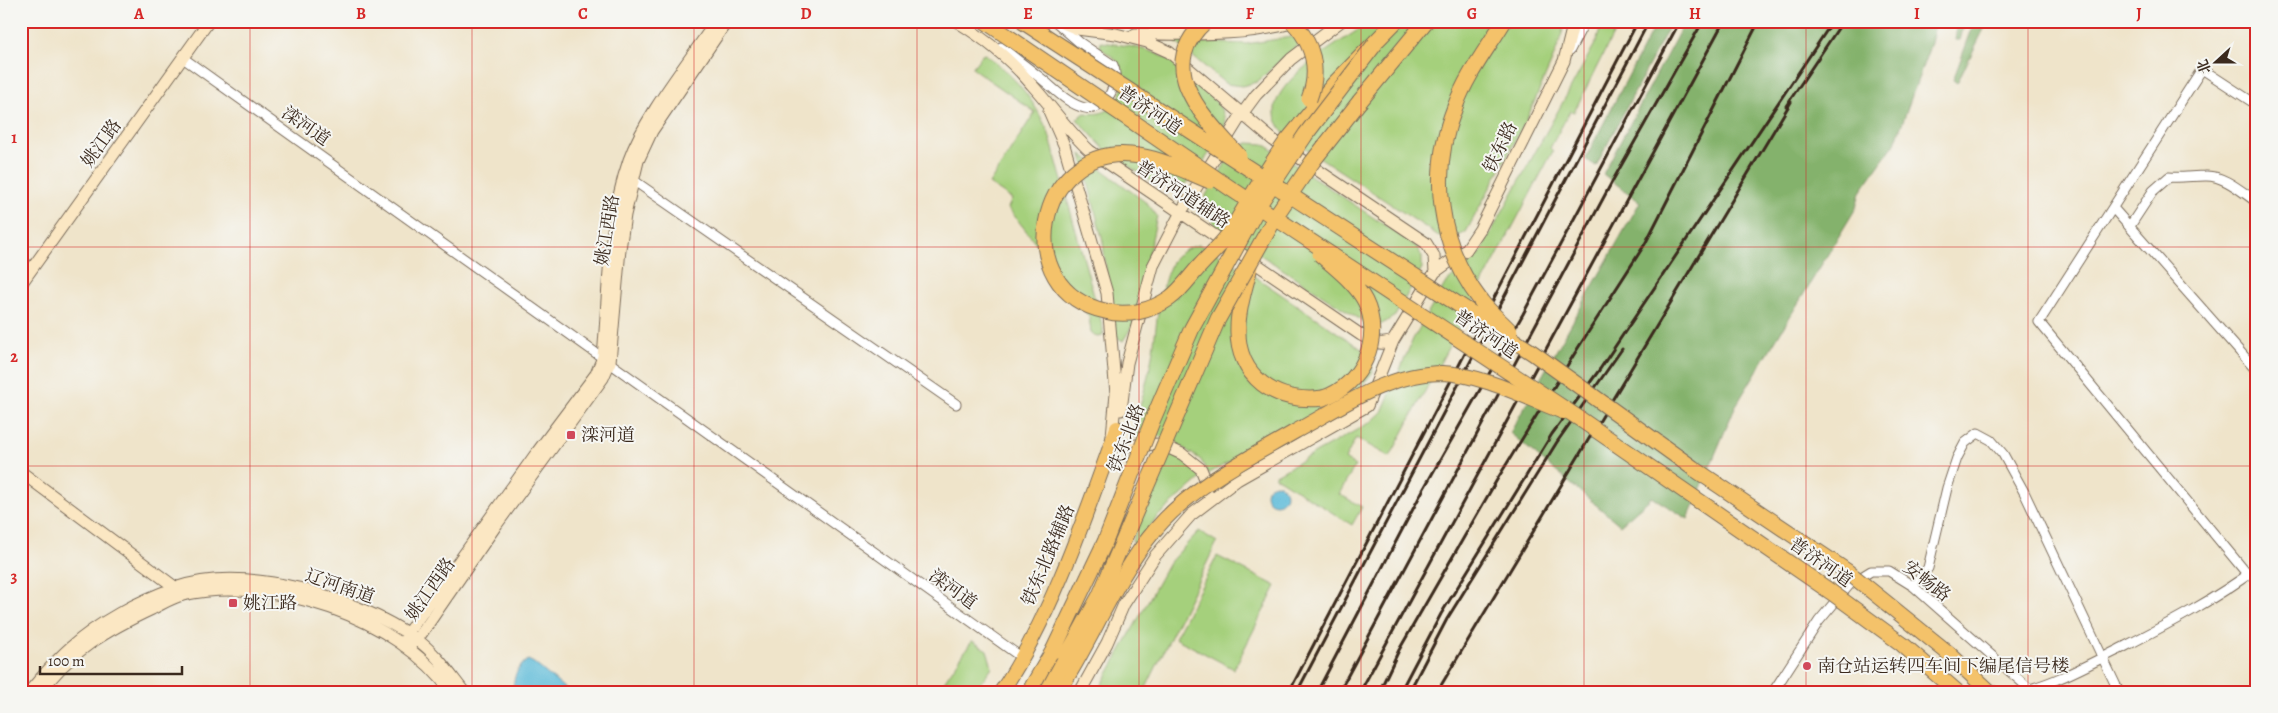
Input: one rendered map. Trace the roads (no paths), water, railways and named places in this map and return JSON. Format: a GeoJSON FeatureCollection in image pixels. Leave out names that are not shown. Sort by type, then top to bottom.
{"type":"FeatureCollection","features":[{"type":"Feature","properties":{"kind":"highway","name":"普济河道"},"geometry":{"type":"LineString","coordinates":[[985,21],[1230,188],[1336,256],[1580,419],[1889,633],[1956,692]]}},
{"type":"Feature","properties":{"kind":"highway","name":"普济河道"},"geometry":{"type":"LineString","coordinates":[[1022,21],[1532,353],[1693,468],[1848,572],[1940,645],[1990,692]]}},
{"type":"Feature","properties":{"kind":"highway"},"geometry":{"type":"LineString","coordinates":[[1206,21],[1194,34],[1187,47],[1184,70],[1185,82],[1194,104],[1251,170]]}},
{"type":"Feature","properties":{"kind":"highway"},"geometry":{"type":"LineString","coordinates":[[1287,141],[1309,99],[1315,73],[1309,43],[1292,21]]}},
{"type":"Feature","properties":{"kind":"highway"},"geometry":{"type":"LineString","coordinates":[[1192,328],[1202,292],[1230,232],[1266,169],[1334,84],[1376,44],[1396,21]]}},
{"type":"Feature","properties":{"kind":"highway","name":"铁东北路"},"geometry":{"type":"LineString","coordinates":[[1047,692],[1100,595],[1218,319],[1279,211],[1313,161],[1360,100],[1426,21]]}},
{"type":"Feature","properties":{"kind":"highway"},"geometry":{"type":"LineString","coordinates":[[1504,21],[1471,74],[1455,106],[1442,151],[1440,194],[1448,236],[1463,274],[1482,303],[1532,353]]}},
{"type":"Feature","properties":{"kind":"highway","name":"铁东北路"},"geometry":{"type":"LineString","coordinates":[[1029,692],[1053,651],[1105,542],[1153,419],[1192,328],[1262,200],[1314,122],[1376,44]]}},
{"type":"Feature","properties":{"kind":"highway"},"geometry":{"type":"LineString","coordinates":[[1230,188],[1149,158],[1123,155],[1099,158],[1080,168],[1060,186],[1049,210],[1045,243],[1052,270],[1067,292],[1091,307],[1107,312],[1127,313],[1153,307],[1174,294],[1230,232]]}},
{"type":"Feature","properties":{"kind":"highway"},"geometry":{"type":"LineString","coordinates":[[1251,263],[1238,324],[1240,351],[1248,367],[1269,390],[1287,397],[1315,399],[1338,392],[1358,373],[1366,357],[1371,337],[1370,315],[1365,300],[1356,288],[1297,232]]}},
{"type":"Feature","properties":{"kind":"main road"},"geometry":{"type":"LineString","coordinates":[[1058,692],[1121,578],[1155,530],[1176,509],[1211,480],[1353,400],[1386,384],[1417,375],[1443,373],[1476,379],[1580,419]]}},
{"type":"Feature","properties":{"kind":"main road","name":"铁东北路辅路"},"geometry":{"type":"LineString","coordinates":[[1001,692],[1034,636],[1050,600],[1095,491],[1118,428]]}},
{"type":"Feature","properties":{"kind":"street","name":"姚江路"},"geometry":{"type":"LineString","coordinates":[[21,284],[209,21]]}},
{"type":"Feature","properties":{"kind":"street","name":"姚江西路"},"geometry":{"type":"LineString","coordinates":[[606,360],[614,223],[629,160],[647,123],[716,21]]}},
{"type":"Feature","properties":{"kind":"street","name":"姚江西路"},"geometry":{"type":"LineString","coordinates":[[404,646],[497,524],[602,378],[620,249],[638,161],[652,132],[727,21]]}},
{"type":"Feature","properties":{"kind":"street","name":"普济河道辅路"},"geometry":{"type":"LineString","coordinates":[[956,21],[979,36],[1019,72],[1090,151],[1366,338],[1384,345],[1393,341]]}},
{"type":"Feature","properties":{"kind":"street","name":"普济河道辅路"},"geometry":{"type":"LineString","coordinates":[[979,36],[997,44],[1075,104],[1086,108],[1100,107],[1114,86],[1116,71],[1113,65],[1079,42],[1057,21]]}},
{"type":"Feature","properties":{"kind":"street","name":"普济河道辅路"},"geometry":{"type":"LineString","coordinates":[[1057,21],[1077,29],[1116,34],[1147,42],[1169,52],[1273,140],[1426,243],[1434,256],[1435,272]]}},
{"type":"Feature","properties":{"kind":"street"},"geometry":{"type":"LineString","coordinates":[[1116,34],[1222,35],[1250,32],[1299,21]]}},
{"type":"Feature","properties":{"kind":"street"},"geometry":{"type":"LineString","coordinates":[[1181,212],[1242,114],[1267,82],[1291,59],[1341,21]]}},
{"type":"Feature","properties":{"kind":"street","name":"铁东路"},"geometry":{"type":"LineString","coordinates":[[1435,272],[1466,250],[1480,229],[1564,62],[1574,21]]}},
{"type":"Feature","properties":{"kind":"street"},"geometry":{"type":"LineString","coordinates":[[1564,62],[1585,21]]}},
{"type":"Feature","properties":{"kind":"street","name":"滦河道"},"geometry":{"type":"LineString","coordinates":[[183,58],[1021,657]]}},
{"type":"Feature","properties":{"kind":"street"},"geometry":{"type":"LineString","coordinates":[[2248,575],[2039,322],[2202,70],[2257,105]]}},
{"type":"Feature","properties":{"kind":"street"},"geometry":{"type":"LineString","coordinates":[[1041,96],[1064,146],[1107,293],[1116,394],[1111,446],[1160,444],[1182,454],[1201,469],[1208,486],[1200,508]]}},
{"type":"Feature","properties":{"kind":"street"},"geometry":{"type":"LineString","coordinates":[[2130,226],[2153,191],[2169,177],[2213,177],[2226,181],[2257,202]]}},
{"type":"Feature","properties":{"kind":"street"},"geometry":{"type":"LineString","coordinates":[[633,180],[956,404]]}},
{"type":"Feature","properties":{"kind":"street"},"geometry":{"type":"LineString","coordinates":[[2114,208],[2257,371]]}},
{"type":"Feature","properties":{"kind":"street","name":"铁东北路"},"geometry":{"type":"LineString","coordinates":[[1118,428],[1127,363],[1153,266],[1181,212]]}},
{"type":"Feature","properties":{"kind":"street"},"geometry":{"type":"LineString","coordinates":[[1080,692],[1107,643],[1124,604],[1155,556],[1191,515],[1236,480],[1367,406],[1393,341],[1435,272]]}},
{"type":"Feature","properties":{"kind":"street"},"geometry":{"type":"LineString","coordinates":[[1913,586],[1928,568],[1947,488],[1957,458],[1965,443],[1978,433],[1991,440],[2003,454],[2024,492],[2119,692]]}},
{"type":"Feature","properties":{"kind":"street"},"geometry":{"type":"LineString","coordinates":[[21,472],[178,592]]}},
{"type":"Feature","properties":{"kind":"street"},"geometry":{"type":"LineString","coordinates":[[2031,690],[2102,658],[2212,601],[2257,568]]}},
{"type":"Feature","properties":{"kind":"street","name":"安畅路"},"geometry":{"type":"LineString","coordinates":[[1772,692],[1820,621],[1850,584],[1871,571],[1888,571],[1913,586],[2031,690]]}},
{"type":"Feature","properties":{"kind":"street","name":"辽河南道"},"geometry":{"type":"LineString","coordinates":[[178,592],[212,580],[244,580],[316,593],[352,606],[412,637],[437,657],[464,692]]}},
{"type":"Feature","properties":{"kind":"street","name":"辽河南道"},"geometry":{"type":"LineString","coordinates":[[178,592],[229,590],[255,592],[319,604],[369,624],[404,646],[422,658],[451,692]]}},
{"type":"Feature","properties":{"kind":"street"},"geometry":{"type":"LineString","coordinates":[[28,692],[64,653],[85,635],[119,614],[178,592]]}},
{"type":"Feature","properties":{"kind":"street"},"geometry":{"type":"LineString","coordinates":[[41,692],[60,669],[86,646],[178,592]]}},
{"type":"Feature","properties":{"kind":"water"},"geometry":{"type":"Polygon","coordinates":[[[1276,484],[1283,487],[1286,494],[1283,501],[1276,504],[1269,501],[1266,494],[1269,487],[1276,484]]]}},
{"type":"Feature","properties":{"kind":"water"},"geometry":{"type":"Polygon","coordinates":[[[528,660],[569,692],[513,692],[516,674],[528,660]]]}},
{"type":"Feature","properties":{"kind":"railway"},"geometry":{"type":"LineString","coordinates":[[1289,692],[1638,21]]}},
{"type":"Feature","properties":{"kind":"railway"},"geometry":{"type":"LineString","coordinates":[[1297,692],[1649,21]]}},
{"type":"Feature","properties":{"kind":"railway"},"geometry":{"type":"LineString","coordinates":[[1317,692],[1423,490],[1523,314],[1680,21]]}},
{"type":"Feature","properties":{"kind":"railway"},"geometry":{"type":"LineString","coordinates":[[1339,692],[1613,180],[1703,21]]}},
{"type":"Feature","properties":{"kind":"railway"},"geometry":{"type":"LineString","coordinates":[[1360,692],[1724,21]]}},
{"type":"Feature","properties":{"kind":"railway"},"geometry":{"type":"LineString","coordinates":[[1379,692],[1399,650],[1498,478],[1645,244],[1759,21]]}},
{"type":"Feature","properties":{"kind":"railway"},"geometry":{"type":"LineString","coordinates":[[1400,692],[1441,614],[1552,434],[1600,369],[1833,21]]}},
{"type":"Feature","properties":{"kind":"railway"},"geometry":{"type":"LineString","coordinates":[[1786,106],[1843,21]]}},
{"type":"Feature","properties":{"kind":"railway"},"geometry":{"type":"LineString","coordinates":[[1437,692],[1791,102]]}},
{"type":"Feature","properties":{"kind":"railway"},"geometry":{"type":"LineString","coordinates":[[1409,692],[1447,619],[1557,442],[1622,349]]}},
{"type":"Feature","properties":{"kind":"place","name":"滦河道"},"geometry":{"type":"Point","coordinates":[571,435]}},
{"type":"Feature","properties":{"kind":"place","name":"姚江路"},"geometry":{"type":"Point","coordinates":[233,603]}},
{"type":"Feature","properties":{"kind":"place","name":"南仓站运转四车间下编尾信号楼"},"geometry":{"type":"Point","coordinates":[1807,666]}}]}
